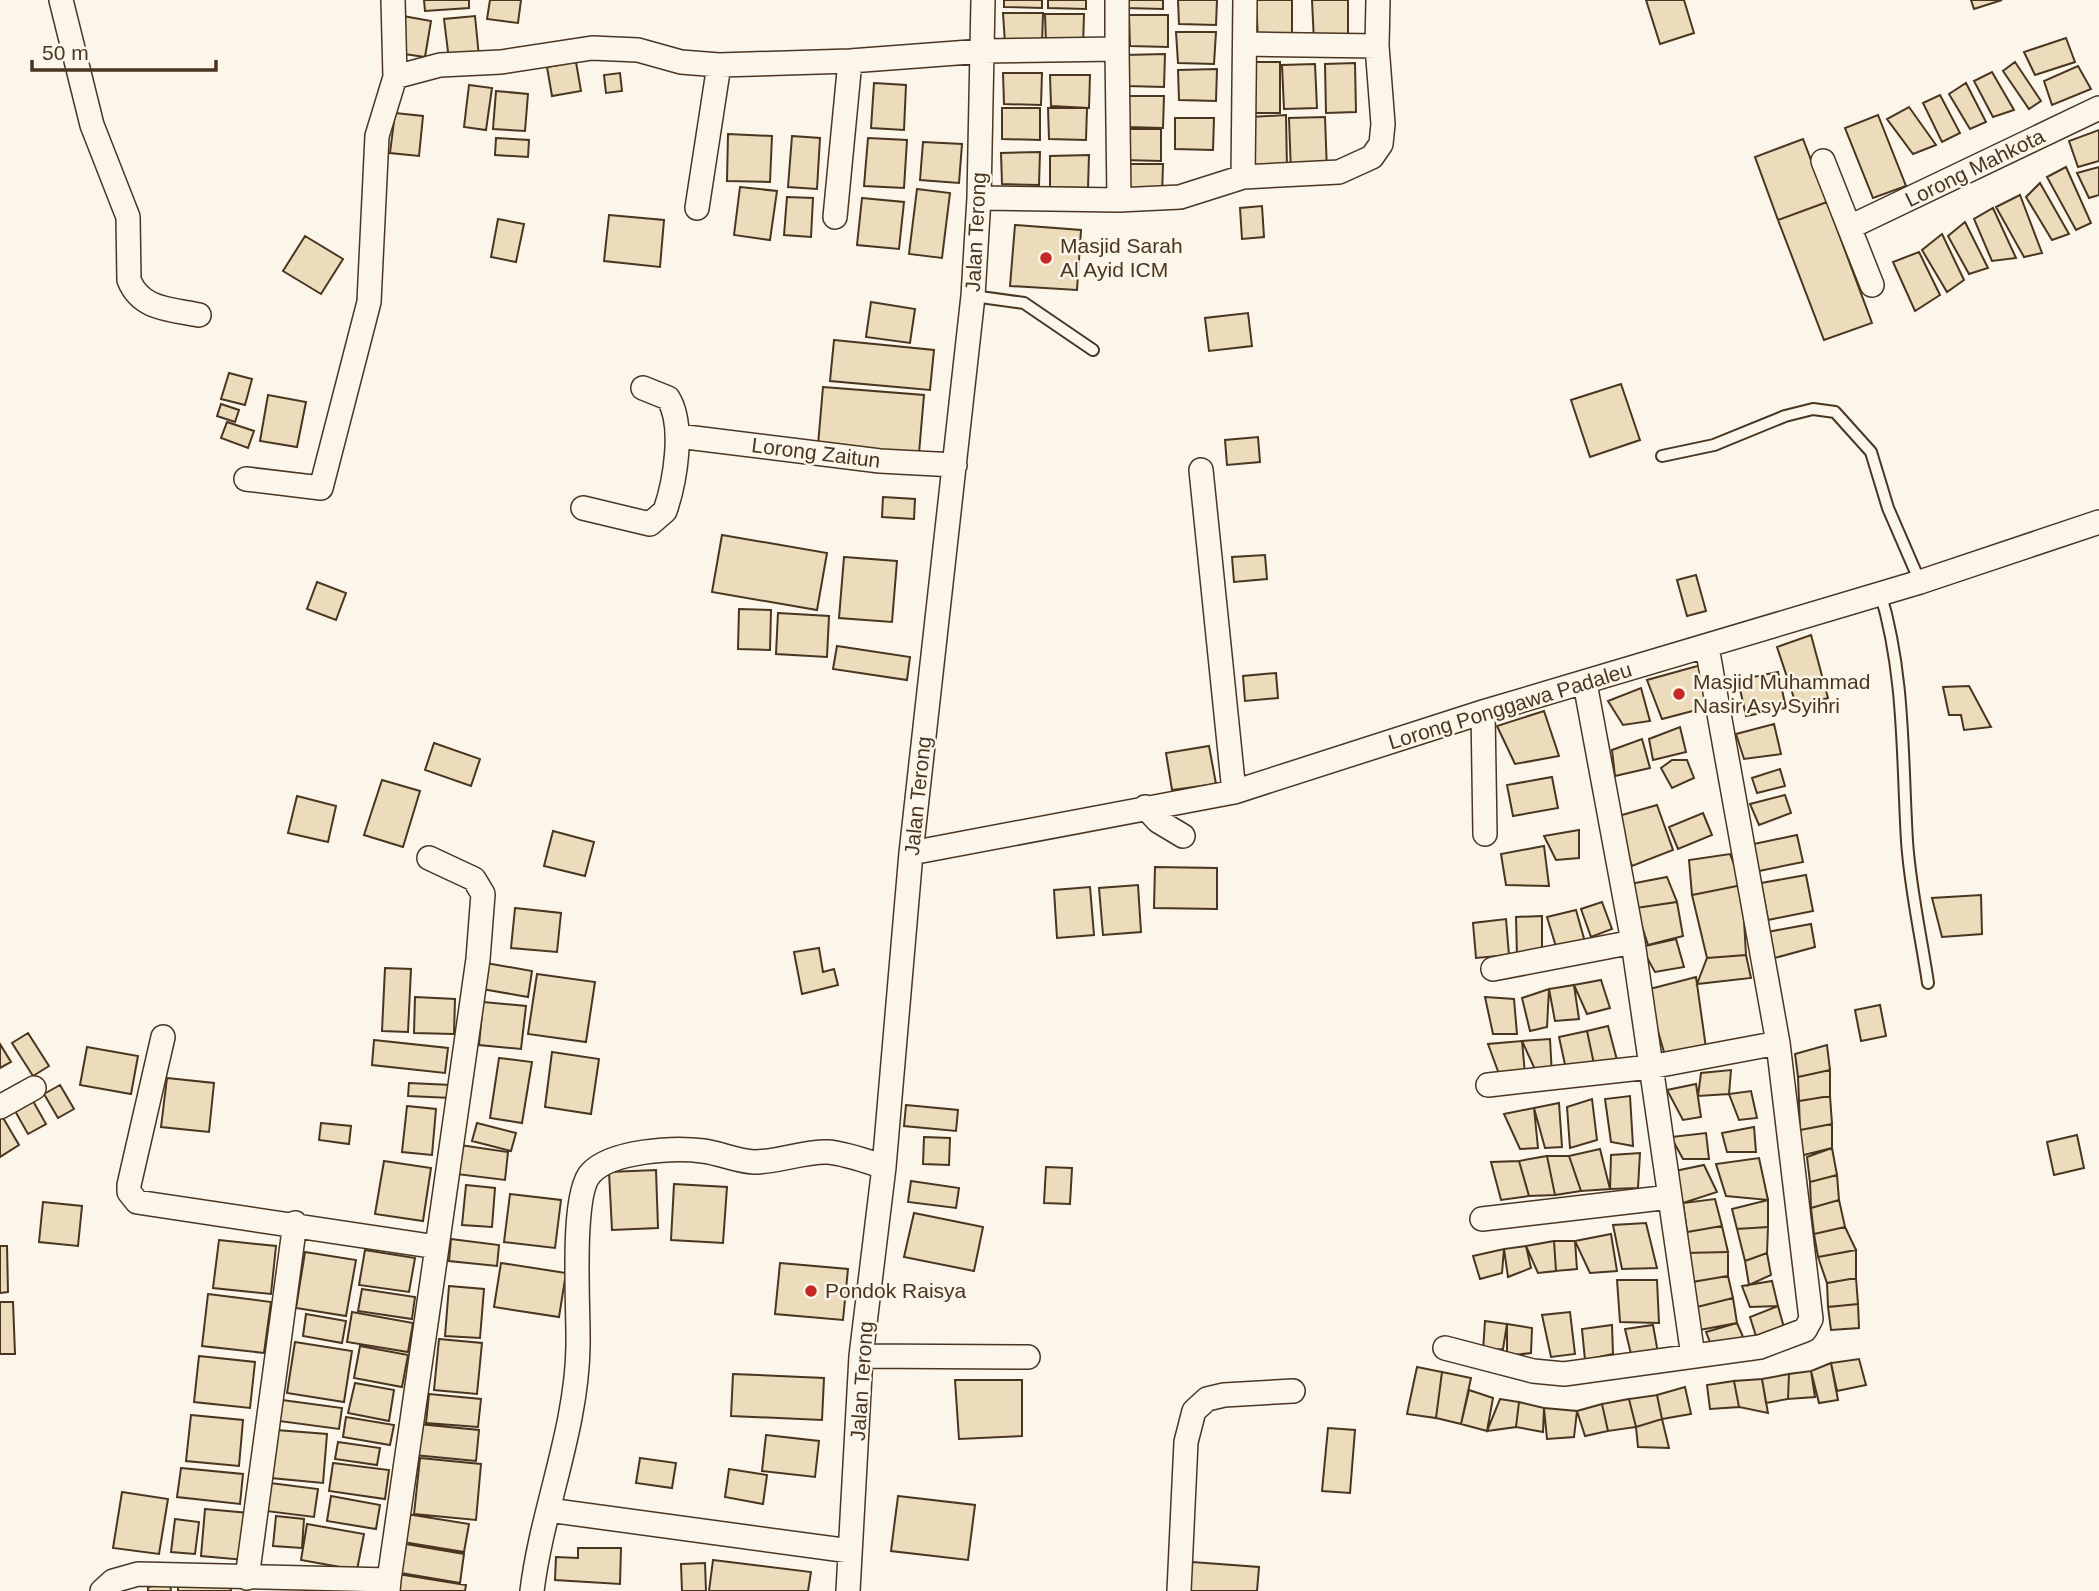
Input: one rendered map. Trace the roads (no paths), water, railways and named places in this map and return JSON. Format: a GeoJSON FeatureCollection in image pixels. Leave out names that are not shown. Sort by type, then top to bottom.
{"type":"FeatureCollection","features":[{"type":"Feature","properties":{"kind":"street"},"geometry":{"type":"LineString","coordinates":[[61,0],[92,125],[128,217],[129,280],[132,288],[148,304],[199,315]]}},
{"type":"Feature","properties":{"kind":"street"},"geometry":{"type":"LineString","coordinates":[[246,480],[321,488],[369,302],[377,136],[395,77],[393,0]]}},
{"type":"Feature","properties":{"kind":"street","name":"Jalan Terong"},"geometry":{"type":"LineString","coordinates":[[848,1591],[861,1356],[884,1167],[911,853],[973,296],[979,198],[983,0]]}},
{"type":"Feature","properties":{"kind":"street"},"geometry":{"type":"LineString","coordinates":[[1116,0],[1119,200]]}},
{"type":"Feature","properties":{"kind":"street"},"geometry":{"type":"LineString","coordinates":[[1243,177],[1245,0]]}},
{"type":"Feature","properties":{"kind":"street"},"geometry":{"type":"LineString","coordinates":[[979,198],[1119,200],[1180,197],[1243,177],[1339,172],[1372,157],[1381,144],[1382,124],[1377,46],[1378,0]]}},
{"type":"Feature","properties":{"kind":"street"},"geometry":{"type":"LineString","coordinates":[[1245,44],[1377,46]]}},
{"type":"Feature","properties":{"kind":"street"},"geometry":{"type":"LineString","coordinates":[[395,77],[440,65],[501,62],[592,48],[638,50],[681,62],[719,65],[850,61],[983,51],[1117,49]]}},
{"type":"Feature","properties":{"kind":"street"},"geometry":{"type":"LineString","coordinates":[[835,218],[850,61]]}},
{"type":"Feature","properties":{"kind":"street"},"geometry":{"type":"LineString","coordinates":[[697,208],[719,65]]}},
{"type":"Feature","properties":{"kind":"street","name":"Lorong Mahkota"},"geometry":{"type":"LineString","coordinates":[[1850,227],[2099,108]]}},
{"type":"Feature","properties":{"kind":"street"},"geometry":{"type":"LineString","coordinates":[[1823,161],[1872,285]]}},
{"type":"Feature","properties":{"kind":"street"},"geometry":{"type":"LineString","coordinates":[[583,508],[650,524],[667,506],[678,436],[675,413],[668,398],[643,388]]}},
{"type":"Feature","properties":{"kind":"street","name":"Lorong Zaitun"},"geometry":{"type":"LineString","coordinates":[[678,436],[880,461],[955,465]]}},
{"type":"Feature","properties":{"kind":"street"},"geometry":{"type":"LineString","coordinates":[[1201,470],[1234,792]]}},
{"type":"Feature","properties":{"kind":"street","name":"Lorong Ponggawa Padaleu"},"geometry":{"type":"LineString","coordinates":[[911,853],[1234,792],[1483,712],[1585,684],[1920,582],[2099,522]]}},
{"type":"Feature","properties":{"kind":"street"},"geometry":{"type":"LineString","coordinates":[[1445,1348],[1533,1371],[1564,1374],[1760,1347],[1789,1339],[1805,1331],[1811,1320],[1778,1044],[1707,647]]}},
{"type":"Feature","properties":{"kind":"street"},"geometry":{"type":"LineString","coordinates":[[1585,684],[1633,942],[1693,1356]]}},
{"type":"Feature","properties":{"kind":"street"},"geometry":{"type":"LineString","coordinates":[[1483,712],[1485,834]]}},
{"type":"Feature","properties":{"kind":"street"},"geometry":{"type":"LineString","coordinates":[[1145,807],[1158,821],[1183,836]]}},
{"type":"Feature","properties":{"kind":"street"},"geometry":{"type":"LineString","coordinates":[[102,1591],[113,1581],[138,1574],[389,1586],[478,959],[483,894],[474,879],[429,858]]}},
{"type":"Feature","properties":{"kind":"street"},"geometry":{"type":"LineString","coordinates":[[1493,969],[1633,942]]}},
{"type":"Feature","properties":{"kind":"street"},"geometry":{"type":"LineString","coordinates":[[163,1037],[129,1185],[132,1197],[143,1203],[295,1223],[437,1247]]}},
{"type":"Feature","properties":{"kind":"street"},"geometry":{"type":"LineString","coordinates":[[1488,1085],[1650,1067],[1778,1044]]}},
{"type":"Feature","properties":{"kind":"street"},"geometry":{"type":"LineString","coordinates":[[0,1107],[34,1088]]}},
{"type":"Feature","properties":{"kind":"street"},"geometry":{"type":"LineString","coordinates":[[532,1591],[548,1510],[566,1440],[578,1349],[582,1191],[589,1174],[600,1165],[662,1149],[704,1151],[755,1162],[826,1152],[847,1155],[884,1167]]}},
{"type":"Feature","properties":{"kind":"street"},"geometry":{"type":"LineString","coordinates":[[1482,1219],[1670,1197]]}},
{"type":"Feature","properties":{"kind":"street"},"geometry":{"type":"LineString","coordinates":[[247,1578],[295,1223]]}},
{"type":"Feature","properties":{"kind":"street"},"geometry":{"type":"LineString","coordinates":[[861,1356],[1028,1357]]}},
{"type":"Feature","properties":{"kind":"street"},"geometry":{"type":"LineString","coordinates":[[1179,1591],[1186,1442],[1194,1411],[1208,1399],[1224,1395],[1293,1391]]}},
{"type":"Feature","properties":{"kind":"street"},"geometry":{"type":"LineString","coordinates":[[548,1510],[850,1551]]}},
{"type":"Feature","properties":{"kind":"lane"},"geometry":{"type":"LineString","coordinates":[[973,296],[1024,303],[1093,350]]}},
{"type":"Feature","properties":{"kind":"lane"},"geometry":{"type":"LineString","coordinates":[[1662,456],[1714,444],[1785,416],[1813,409],[1835,412],[1871,452],[1888,508],[1920,582]]}},
{"type":"Feature","properties":{"kind":"lane"},"geometry":{"type":"LineString","coordinates":[[1880,593],[1896,660],[1905,746],[1907,843],[1928,983]]}},
{"type":"Feature","properties":{"kind":"place","name":"Masjid Sarah Al Ayid ICM"},"geometry":{"type":"Point","coordinates":[1046,258]}},
{"type":"Feature","properties":{"kind":"place","name":"Masjid Muhammad Nasir Asy Syihri"},"geometry":{"type":"Point","coordinates":[1679,694]}},
{"type":"Feature","properties":{"kind":"place","name":"Pondok Raisya"},"geometry":{"type":"Point","coordinates":[811,1291]}}]}
